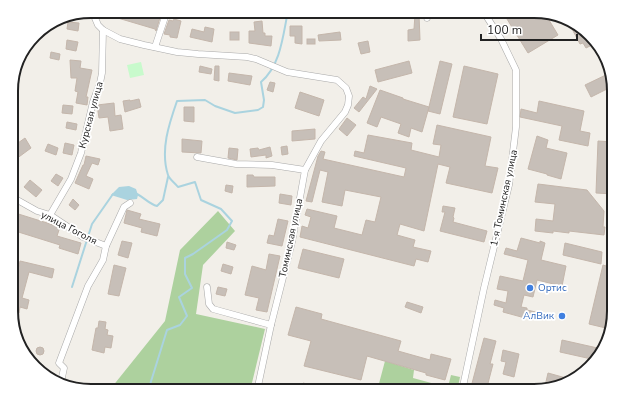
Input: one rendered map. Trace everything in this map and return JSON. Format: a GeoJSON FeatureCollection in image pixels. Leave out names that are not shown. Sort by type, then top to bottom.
{"type":"FeatureCollection","features":[{"type":"Feature","properties":{"kind":"street"},"geometry":{"type":"LineString","coordinates":[[95,18],[103,30],[120,39],[155,47],[165,18]]}},
{"type":"Feature","properties":{"kind":"street","name":"1-я Томинская улица"},"geometry":{"type":"LineString","coordinates":[[463,384],[507,191],[516,127],[516,70],[501,39],[488,18]]}},
{"type":"Feature","properties":{"kind":"street","name":"Курская улица"},"geometry":{"type":"LineString","coordinates":[[50,215],[71,179],[81,153],[93,102],[102,73],[103,30]]}},
{"type":"Feature","properties":{"kind":"street","name":"Томинская улица"},"geometry":{"type":"LineString","coordinates":[[155,47],[198,54],[247,57],[256,59],[287,72],[337,80],[346,88],[349,96],[348,105],[344,112],[321,141],[305,170],[292,242],[271,325],[258,384]]}},
{"type":"Feature","properties":{"kind":"street"},"geometry":{"type":"LineString","coordinates":[[197,158],[236,164],[272,165],[305,170]]}},
{"type":"Feature","properties":{"kind":"street","name":"улица Гоголя"},"geometry":{"type":"LineString","coordinates":[[18,200],[37,211],[50,215],[83,237],[106,246]]}},
{"type":"Feature","properties":{"kind":"street"},"geometry":{"type":"LineString","coordinates":[[62,377],[64,368],[60,363],[88,286],[103,260],[106,246],[124,207],[130,203]]}},
{"type":"Feature","properties":{"kind":"street"},"geometry":{"type":"LineString","coordinates":[[206,287],[209,304],[213,309],[271,325]]}},
{"type":"Feature","properties":{"kind":"green space"},"geometry":{"type":"Polygon","coordinates":[[[141,62],[144,75],[130,78],[127,65],[141,62]]]}},
{"type":"Feature","properties":{"kind":"green space"},"geometry":{"type":"Polygon","coordinates":[[[218,211],[235,231],[203,265],[196,314],[265,329],[252,384],[114,384],[165,321],[180,250],[218,211]]]}},
{"type":"Feature","properties":{"kind":"green space"},"geometry":{"type":"Polygon","coordinates":[[[385,361],[414,370],[413,378],[435,384],[379,384],[385,361]]]}},
{"type":"Feature","properties":{"kind":"green space"},"geometry":{"type":"Polygon","coordinates":[[[451,375],[460,377],[458,384],[449,384],[451,375]]]}},
{"type":"Feature","properties":{"kind":"water"},"geometry":{"type":"Polygon","coordinates":[[[129,186],[136,189],[138,195],[137,199],[127,200],[111,195],[119,187],[129,186]]]}},
{"type":"Feature","properties":{"kind":"building"},"geometry":{"type":"Polygon","coordinates":[[[118,18],[160,18],[156,31],[155,29],[118,18]]]}},
{"type":"Feature","properties":{"kind":"building"},"geometry":{"type":"Polygon","coordinates":[[[415,18],[419,18],[420,40],[408,41],[408,30],[414,29],[415,18]]]}},
{"type":"Feature","properties":{"kind":"building"},"geometry":{"type":"Polygon","coordinates":[[[506,18],[548,19],[558,35],[528,53],[506,18]]]}},
{"type":"Feature","properties":{"kind":"building"},"geometry":{"type":"Polygon","coordinates":[[[174,19],[181,21],[177,38],[164,34],[169,20],[173,21],[174,19]]]}},
{"type":"Feature","properties":{"kind":"building"},"geometry":{"type":"Polygon","coordinates":[[[262,21],[263,33],[265,33],[265,36],[272,36],[271,46],[249,43],[249,31],[255,31],[254,22],[262,21]]]}},
{"type":"Feature","properties":{"kind":"building"},"geometry":{"type":"Polygon","coordinates":[[[68,22],[79,23],[78,31],[67,29],[68,22]]]}},
{"type":"Feature","properties":{"kind":"building"},"geometry":{"type":"Polygon","coordinates":[[[290,26],[302,26],[302,44],[295,43],[295,36],[290,36],[290,26]]]}},
{"type":"Feature","properties":{"kind":"building"},"geometry":{"type":"Polygon","coordinates":[[[205,27],[214,29],[212,42],[190,37],[192,29],[204,32],[205,27]]]}},
{"type":"Feature","properties":{"kind":"building"},"geometry":{"type":"Polygon","coordinates":[[[572,29],[586,39],[591,46],[586,48],[583,43],[580,44],[572,29]]]}},
{"type":"Feature","properties":{"kind":"building"},"geometry":{"type":"Polygon","coordinates":[[[230,32],[239,32],[239,40],[230,40],[230,32]]]}},
{"type":"Feature","properties":{"kind":"building"},"geometry":{"type":"Polygon","coordinates":[[[340,32],[341,40],[319,41],[318,35],[340,32]]]}},
{"type":"Feature","properties":{"kind":"building"},"geometry":{"type":"Polygon","coordinates":[[[307,39],[315,39],[315,44],[307,44],[307,39]]]}},
{"type":"Feature","properties":{"kind":"building"},"geometry":{"type":"Polygon","coordinates":[[[67,40],[78,42],[76,51],[66,49],[67,40]]]}},
{"type":"Feature","properties":{"kind":"building"},"geometry":{"type":"Polygon","coordinates":[[[368,41],[370,52],[361,54],[358,43],[368,41]]]}},
{"type":"Feature","properties":{"kind":"building"},"geometry":{"type":"Polygon","coordinates":[[[51,52],[60,54],[59,60],[50,58],[51,52]]]}},
{"type":"Feature","properties":{"kind":"building"},"geometry":{"type":"Polygon","coordinates":[[[70,60],[81,61],[80,68],[92,70],[86,97],[88,97],[87,105],[76,103],[78,92],[75,91],[77,78],[71,78],[70,60]]]}},
{"type":"Feature","properties":{"kind":"building"},"geometry":{"type":"Polygon","coordinates":[[[409,61],[412,73],[378,82],[375,70],[409,61]]]}},
{"type":"Feature","properties":{"kind":"building"},"geometry":{"type":"Polygon","coordinates":[[[440,61],[452,64],[440,114],[428,111],[440,61]]]}},
{"type":"Feature","properties":{"kind":"building"},"geometry":{"type":"Polygon","coordinates":[[[200,66],[212,69],[211,74],[199,72],[200,66]]]}},
{"type":"Feature","properties":{"kind":"building"},"geometry":{"type":"Polygon","coordinates":[[[215,66],[219,66],[219,81],[214,80],[215,66]]]}},
{"type":"Feature","properties":{"kind":"building"},"geometry":{"type":"Polygon","coordinates":[[[464,66],[498,74],[487,124],[453,117],[464,66]]]}},
{"type":"Feature","properties":{"kind":"building"},"geometry":{"type":"Polygon","coordinates":[[[229,73],[252,76],[250,85],[228,81],[229,73]]]}},
{"type":"Feature","properties":{"kind":"building"},"geometry":{"type":"Polygon","coordinates":[[[605,75],[607,89],[591,97],[585,85],[605,75]]]}},
{"type":"Feature","properties":{"kind":"building"},"geometry":{"type":"Polygon","coordinates":[[[270,82],[275,83],[273,92],[267,90],[270,82]]]}},
{"type":"Feature","properties":{"kind":"building"},"geometry":{"type":"Polygon","coordinates":[[[370,86],[377,89],[359,112],[354,108],[363,97],[366,99],[370,86]]]}},
{"type":"Feature","properties":{"kind":"building"},"geometry":{"type":"Polygon","coordinates":[[[380,90],[429,107],[422,132],[411,128],[409,137],[398,133],[401,124],[381,117],[377,127],[367,123],[380,90]]]}},
{"type":"Feature","properties":{"kind":"building"},"geometry":{"type":"Polygon","coordinates":[[[300,92],[324,100],[319,116],[295,108],[300,92]]]}},
{"type":"Feature","properties":{"kind":"building"},"geometry":{"type":"Polygon","coordinates":[[[139,99],[141,107],[125,112],[123,101],[139,99]]]}},
{"type":"Feature","properties":{"kind":"building"},"geometry":{"type":"Polygon","coordinates":[[[539,101],[584,111],[580,131],[590,133],[588,146],[559,140],[562,126],[520,117],[521,109],[537,113],[539,101]]]}},
{"type":"Feature","properties":{"kind":"building"},"geometry":{"type":"Polygon","coordinates":[[[114,103],[115,116],[121,115],[123,129],[110,131],[108,117],[99,118],[97,105],[114,103]]]}},
{"type":"Feature","properties":{"kind":"building"},"geometry":{"type":"Polygon","coordinates":[[[63,105],[73,106],[72,114],[62,113],[63,105]]]}},
{"type":"Feature","properties":{"kind":"building"},"geometry":{"type":"Polygon","coordinates":[[[184,107],[194,107],[194,122],[184,121],[184,107]]]}},
{"type":"Feature","properties":{"kind":"building"},"geometry":{"type":"Polygon","coordinates":[[[347,118],[356,125],[347,136],[339,129],[347,118]]]}},
{"type":"Feature","properties":{"kind":"building"},"geometry":{"type":"Polygon","coordinates":[[[67,122],[77,124],[76,130],[66,128],[67,122]]]}},
{"type":"Feature","properties":{"kind":"building"},"geometry":{"type":"Polygon","coordinates":[[[437,125],[491,137],[485,166],[498,168],[492,193],[446,183],[450,167],[438,164],[424,231],[400,224],[397,235],[415,240],[413,247],[431,251],[428,262],[416,259],[414,266],[300,237],[302,226],[308,228],[311,217],[305,215],[307,209],[337,216],[334,228],[362,235],[366,220],[375,222],[381,197],[345,190],[342,206],[322,202],[328,172],[320,170],[312,202],[306,201],[318,156],[321,151],[325,152],[323,159],[404,177],[406,168],[354,156],[355,151],[364,153],[368,135],[412,143],[411,150],[439,157],[441,145],[433,144],[437,125]]]}},
{"type":"Feature","properties":{"kind":"building"},"geometry":{"type":"Polygon","coordinates":[[[315,129],[315,139],[292,141],[292,131],[315,129]]]}},
{"type":"Feature","properties":{"kind":"building"},"geometry":{"type":"Polygon","coordinates":[[[537,136],[548,140],[546,148],[567,153],[561,179],[528,169],[537,136]]]}},
{"type":"Feature","properties":{"kind":"building"},"geometry":{"type":"Polygon","coordinates":[[[25,138],[31,148],[18,158],[19,145],[18,143],[25,138]]]}},
{"type":"Feature","properties":{"kind":"building"},"geometry":{"type":"Polygon","coordinates":[[[182,139],[202,141],[201,153],[182,152],[182,139]]]}},
{"type":"Feature","properties":{"kind":"building"},"geometry":{"type":"Polygon","coordinates":[[[598,141],[607,142],[607,194],[596,193],[598,141]]]}},
{"type":"Feature","properties":{"kind":"building"},"geometry":{"type":"Polygon","coordinates":[[[65,143],[74,145],[72,155],[63,153],[65,143]]]}},
{"type":"Feature","properties":{"kind":"building"},"geometry":{"type":"Polygon","coordinates":[[[48,144],[58,148],[56,155],[45,151],[48,144]]]}},
{"type":"Feature","properties":{"kind":"building"},"geometry":{"type":"Polygon","coordinates":[[[287,146],[288,154],[282,155],[281,147],[287,146]]]}},
{"type":"Feature","properties":{"kind":"building"},"geometry":{"type":"Polygon","coordinates":[[[270,147],[272,156],[266,158],[266,155],[251,157],[250,149],[258,148],[259,150],[270,147]]]}},
{"type":"Feature","properties":{"kind":"building"},"geometry":{"type":"Polygon","coordinates":[[[229,148],[238,149],[237,160],[228,158],[229,148]]]}},
{"type":"Feature","properties":{"kind":"building"},"geometry":{"type":"Polygon","coordinates":[[[86,156],[100,159],[98,165],[92,163],[86,176],[93,179],[89,189],[75,183],[84,165],[86,156]]]}},
{"type":"Feature","properties":{"kind":"building"},"geometry":{"type":"Polygon","coordinates":[[[56,174],[63,178],[58,186],[51,181],[56,174]]]}},
{"type":"Feature","properties":{"kind":"building"},"geometry":{"type":"Polygon","coordinates":[[[247,175],[253,175],[254,177],[275,177],[275,186],[247,187],[247,175]]]}},
{"type":"Feature","properties":{"kind":"building"},"geometry":{"type":"Polygon","coordinates":[[[30,180],[42,190],[36,197],[24,187],[30,180]]]}},
{"type":"Feature","properties":{"kind":"building"},"geometry":{"type":"Polygon","coordinates":[[[538,184],[587,190],[604,211],[604,235],[569,231],[569,233],[553,231],[553,233],[535,231],[536,219],[553,221],[555,204],[535,202],[538,184]]]}},
{"type":"Feature","properties":{"kind":"building"},"geometry":{"type":"Polygon","coordinates":[[[226,185],[233,186],[232,193],[225,191],[226,185]]]}},
{"type":"Feature","properties":{"kind":"building"},"geometry":{"type":"Polygon","coordinates":[[[280,194],[292,196],[291,205],[279,203],[280,194]]]}},
{"type":"Feature","properties":{"kind":"building"},"geometry":{"type":"Polygon","coordinates":[[[73,199],[79,205],[75,210],[69,205],[73,199]]]}},
{"type":"Feature","properties":{"kind":"building"},"geometry":{"type":"Polygon","coordinates":[[[443,206],[455,208],[453,222],[487,231],[484,242],[440,231],[445,212],[442,212],[443,206]]]}},
{"type":"Feature","properties":{"kind":"building"},"geometry":{"type":"Polygon","coordinates":[[[127,210],[141,214],[139,219],[160,224],[157,236],[141,232],[142,228],[124,223],[127,210]]]}},
{"type":"Feature","properties":{"kind":"building"},"geometry":{"type":"Polygon","coordinates":[[[18,214],[60,227],[57,236],[81,243],[78,254],[59,248],[60,245],[18,232],[18,214]]]}},
{"type":"Feature","properties":{"kind":"building"},"geometry":{"type":"Polygon","coordinates":[[[278,219],[288,221],[282,246],[267,243],[269,235],[274,236],[278,219]]]}},
{"type":"Feature","properties":{"kind":"building"},"geometry":{"type":"Polygon","coordinates":[[[521,238],[545,243],[541,260],[566,266],[562,286],[537,280],[533,297],[524,295],[521,307],[540,313],[539,318],[525,316],[525,318],[503,312],[504,308],[494,305],[495,300],[506,303],[508,291],[497,289],[500,276],[523,281],[528,260],[504,254],[506,248],[517,251],[521,238]]]}},
{"type":"Feature","properties":{"kind":"building"},"geometry":{"type":"Polygon","coordinates":[[[122,241],[132,243],[128,258],[118,255],[122,241]]]}},
{"type":"Feature","properties":{"kind":"building"},"geometry":{"type":"Polygon","coordinates":[[[227,242],[236,245],[234,250],[226,248],[227,242]]]}},
{"type":"Feature","properties":{"kind":"building"},"geometry":{"type":"Polygon","coordinates":[[[565,243],[602,252],[601,264],[563,255],[565,243]]]}},
{"type":"Feature","properties":{"kind":"building"},"geometry":{"type":"Polygon","coordinates":[[[303,249],[344,259],[339,278],[298,268],[303,249]]]}},
{"type":"Feature","properties":{"kind":"building"},"geometry":{"type":"Polygon","coordinates":[[[269,254],[280,256],[267,312],[256,310],[259,298],[245,295],[252,266],[266,270],[269,254]]]}},
{"type":"Feature","properties":{"kind":"building"},"geometry":{"type":"Polygon","coordinates":[[[20,261],[54,269],[52,278],[29,272],[22,298],[29,300],[27,309],[20,307],[19,313],[18,311],[18,270],[20,261]]]}},
{"type":"Feature","properties":{"kind":"building"},"geometry":{"type":"Polygon","coordinates":[[[607,262],[607,316],[605,328],[589,324],[603,265],[606,266],[607,262]]]}},
{"type":"Feature","properties":{"kind":"building"},"geometry":{"type":"Polygon","coordinates":[[[223,264],[233,267],[231,274],[221,271],[223,264]]]}},
{"type":"Feature","properties":{"kind":"building"},"geometry":{"type":"Polygon","coordinates":[[[114,265],[126,268],[119,296],[108,294],[114,265]]]}},
{"type":"Feature","properties":{"kind":"building"},"geometry":{"type":"Polygon","coordinates":[[[218,287],[227,289],[225,296],[216,294],[218,287]]]}},
{"type":"Feature","properties":{"kind":"building"},"geometry":{"type":"Polygon","coordinates":[[[407,302],[423,307],[421,313],[405,307],[407,302]]]}},
{"type":"Feature","properties":{"kind":"building"},"geometry":{"type":"Polygon","coordinates":[[[296,307],[322,314],[321,319],[401,341],[398,351],[430,360],[431,354],[451,359],[445,380],[367,356],[361,380],[304,366],[311,341],[288,335],[296,307]]]}},
{"type":"Feature","properties":{"kind":"building"},"geometry":{"type":"Polygon","coordinates":[[[99,321],[106,322],[105,329],[108,330],[107,335],[113,336],[111,348],[105,347],[104,353],[92,350],[96,328],[98,328],[99,321]]]}},
{"type":"Feature","properties":{"kind":"building"},"geometry":{"type":"Polygon","coordinates":[[[484,338],[496,341],[490,364],[493,364],[488,384],[472,384],[484,338]]]}},
{"type":"Feature","properties":{"kind":"building"},"geometry":{"type":"Polygon","coordinates":[[[562,340],[597,348],[589,359],[560,352],[562,340]]]}},
{"type":"Feature","properties":{"kind":"building"},"geometry":{"type":"Polygon","coordinates":[[[38,347],[42,347],[44,351],[42,355],[38,355],[36,353],[36,349],[38,347]]]}},
{"type":"Feature","properties":{"kind":"building"},"geometry":{"type":"Polygon","coordinates":[[[503,350],[519,354],[514,377],[503,374],[506,362],[501,361],[503,350]]]}},
{"type":"Feature","properties":{"kind":"building"},"geometry":{"type":"Polygon","coordinates":[[[548,373],[563,377],[557,380],[546,383],[548,373]]]}},
{"type":"Feature","properties":{"kind":"waterway"},"geometry":{"type":"LineString","coordinates":[[150,384],[167,330],[180,325],[187,316],[179,297],[192,288],[185,274],[185,258],[227,230],[232,221],[221,209],[201,200],[195,182],[178,187],[169,176],[165,156],[166,137],[177,101],[205,100],[215,106],[235,113],[258,110],[263,107],[264,100],[261,82],[268,75],[277,58],[283,40],[287,18]]}},
{"type":"Feature","properties":{"kind":"waterway"},"geometry":{"type":"LineString","coordinates":[[137,194],[157,206],[163,200],[168,177]]}},
{"type":"Feature","properties":{"kind":"waterway"},"geometry":{"type":"LineString","coordinates":[[72,287],[92,224],[113,194]]}},
{"type":"Feature","properties":{"kind":"place","name":"Ортис"},"geometry":{"type":"Point","coordinates":[530,288]}},
{"type":"Feature","properties":{"kind":"place","name":"АлВик"},"geometry":{"type":"Point","coordinates":[562,316]}}]}
